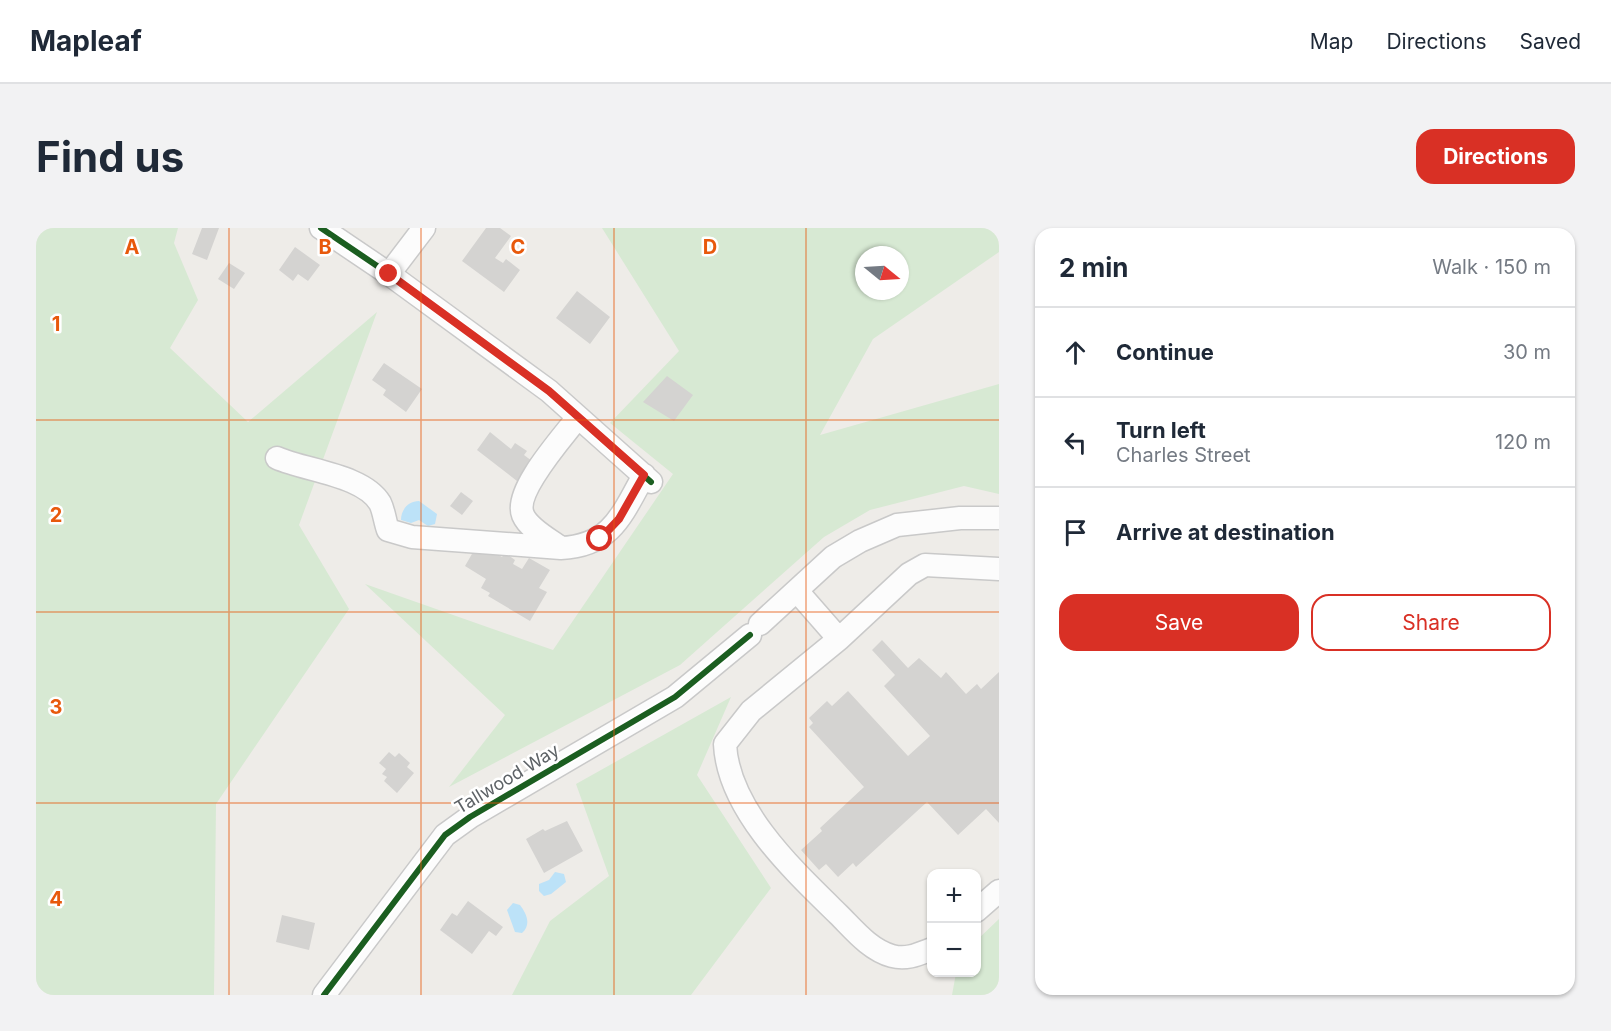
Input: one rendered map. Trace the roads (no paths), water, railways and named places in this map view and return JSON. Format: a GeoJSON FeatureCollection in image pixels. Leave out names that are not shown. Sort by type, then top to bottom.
{"type":"FeatureCollection","features":[{"type":"Feature","properties":{"kind":"street"},"geometry":{"type":"LineString","coordinates":[[278,458],[298,467],[353,481],[372,494],[381,504],[388,530],[412,537],[561,548],[582,547],[600,539],[619,519],[647,478],[549,391],[389,274],[321,228]]}},
{"type":"Feature","properties":{"kind":"street"},"geometry":{"type":"LineString","coordinates":[[389,274],[424,228]]}},
{"type":"Feature","properties":{"kind":"street"},"geometry":{"type":"LineString","coordinates":[[561,548],[530,524],[522,514],[522,502],[530,480],[578,417]]}},
{"type":"Feature","properties":{"kind":"street","name":"Tallwood Way"},"geometry":{"type":"LineString","coordinates":[[324,995],[445,835],[470,817],[675,697],[755,630],[833,557],[860,540],[897,525],[960,518],[999,518]]}},
{"type":"Feature","properties":{"kind":"street"},"geometry":{"type":"LineString","coordinates":[[927,951],[911,958],[892,957],[871,946],[800,877],[764,834],[738,791],[726,764],[725,744],[751,711],[839,639],[909,574],[925,565],[999,570]]}},
{"type":"Feature","properties":{"kind":"street"},"geometry":{"type":"LineString","coordinates":[[797,591],[839,639]]}},
{"type":"Feature","properties":{"kind":"street"},"geometry":{"type":"LineString","coordinates":[[981,907],[999,891]]}},
{"type":"Feature","properties":{"kind":"water"},"geometry":{"type":"Polygon","coordinates":[[[419,501],[437,514],[435,524],[428,526],[419,520],[411,523],[401,520],[406,507],[419,501]]]}},
{"type":"Feature","properties":{"kind":"water"},"geometry":{"type":"Polygon","coordinates":[[[555,872],[564,874],[566,882],[551,894],[544,896],[539,891],[539,884],[549,880],[555,872]]]}},
{"type":"Feature","properties":{"kind":"water"},"geometry":{"type":"Polygon","coordinates":[[[513,903],[520,905],[527,919],[527,926],[522,933],[515,932],[507,910],[513,903]]]}}]}
